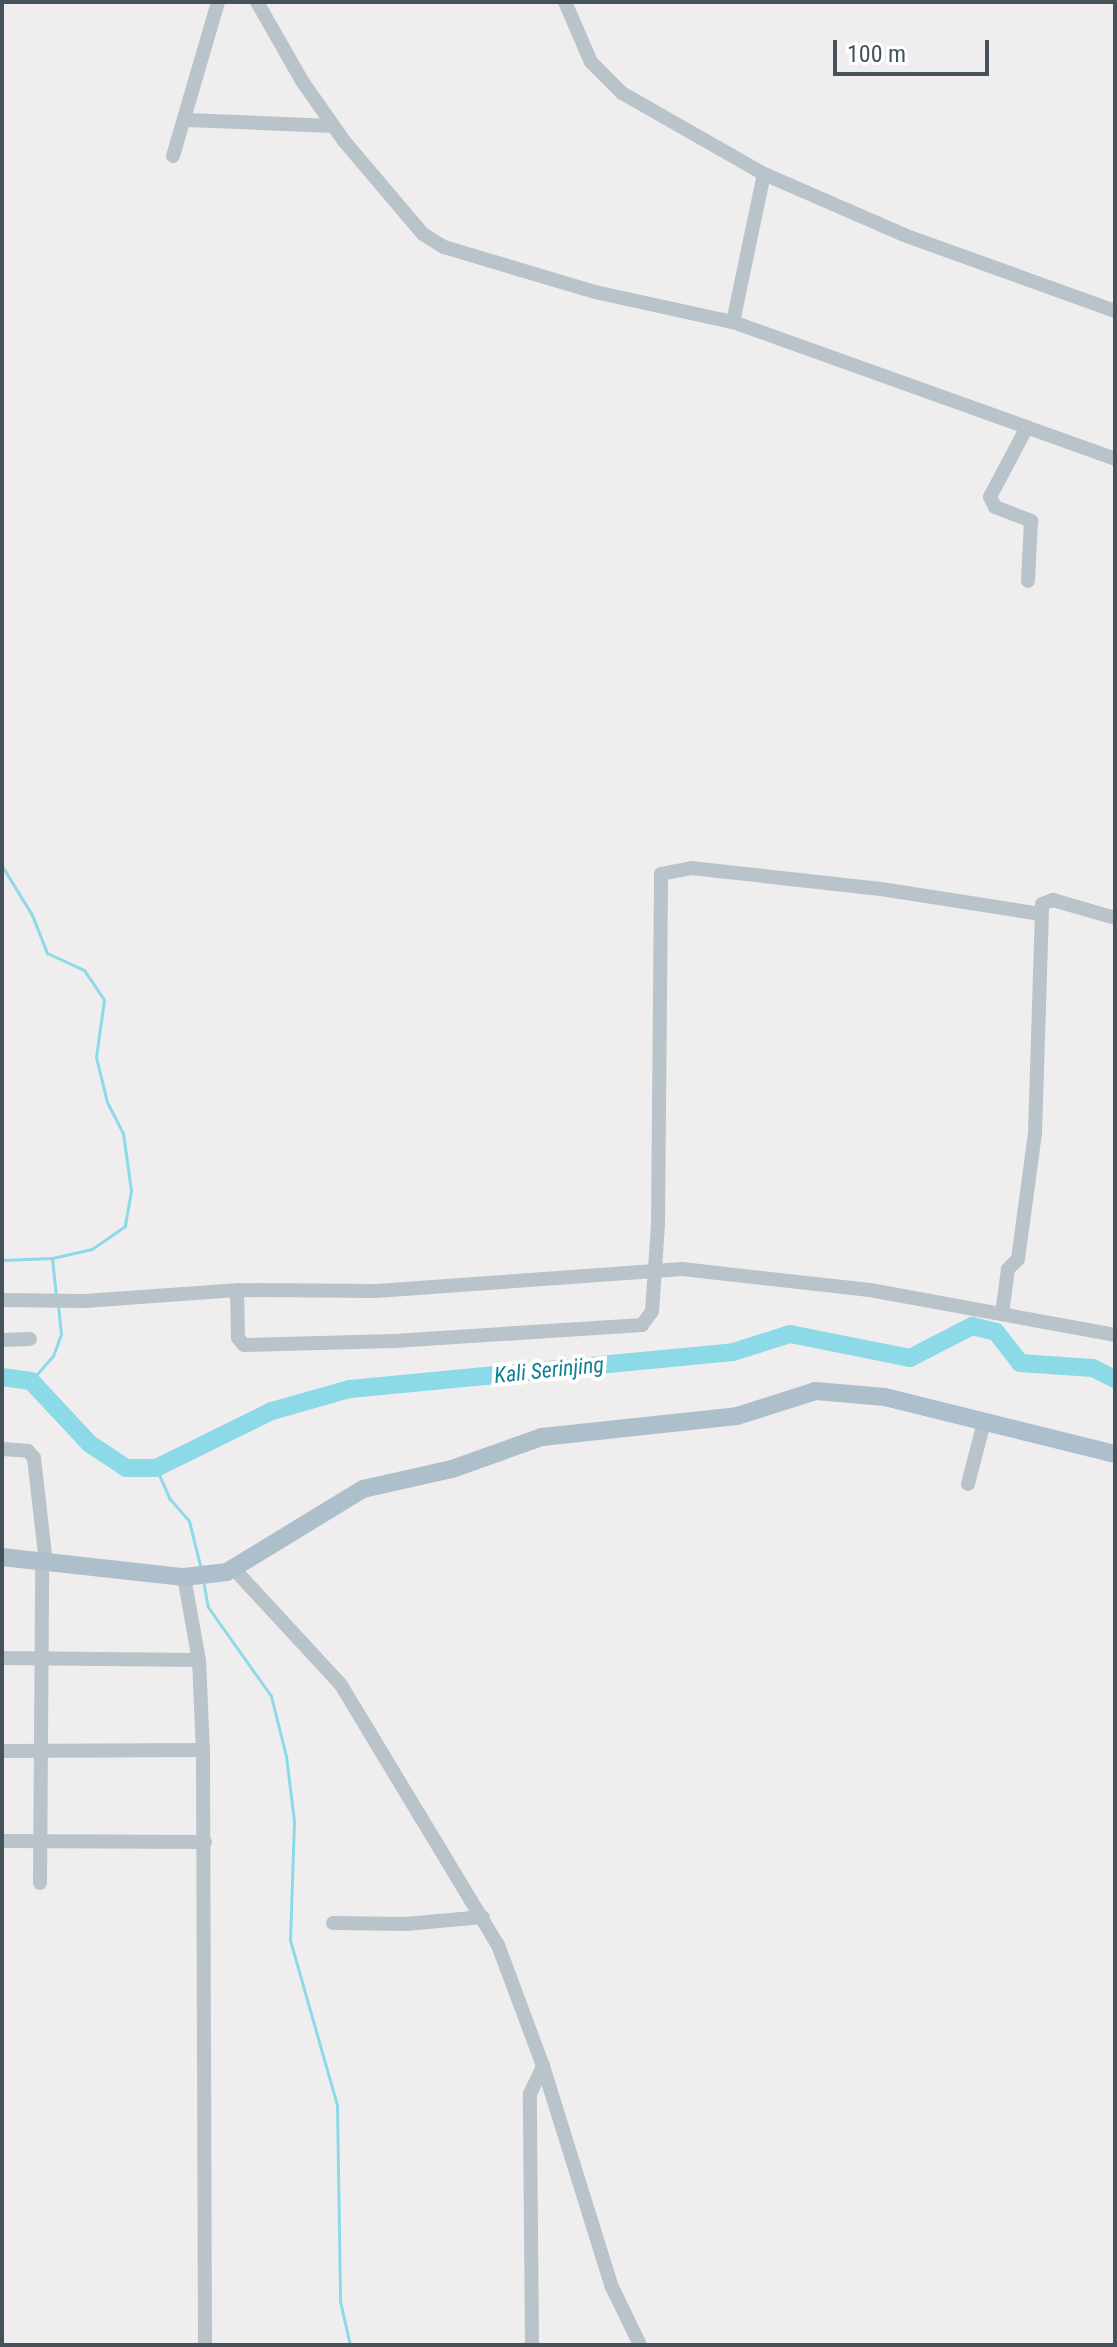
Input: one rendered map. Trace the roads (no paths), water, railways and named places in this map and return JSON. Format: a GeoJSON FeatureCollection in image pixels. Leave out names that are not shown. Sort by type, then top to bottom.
{"type":"FeatureCollection","features":[{"type":"Feature","properties":{"kind":"main road"},"geometry":{"type":"LineString","coordinates":[[2,1557],[196,1576],[234,1569],[363,1489],[452,1469],[542,1437],[737,1416],[829,1390],[885,1397],[1115,1454]]}},
{"type":"Feature","properties":{"kind":"street"},"geometry":{"type":"LineString","coordinates":[[173,156],[188,120],[218,2]]}},
{"type":"Feature","properties":{"kind":"street"},"geometry":{"type":"LineString","coordinates":[[257,2],[333,126],[423,234],[444,247],[595,292],[733,322],[1115,459]]}},
{"type":"Feature","properties":{"kind":"street"},"geometry":{"type":"LineString","coordinates":[[565,2],[591,62],[622,93],[764,174],[904,235],[1115,311]]}},
{"type":"Feature","properties":{"kind":"street"},"geometry":{"type":"LineString","coordinates":[[188,120],[333,126]]}},
{"type":"Feature","properties":{"kind":"street"},"geometry":{"type":"LineString","coordinates":[[733,322],[764,174]]}},
{"type":"Feature","properties":{"kind":"street"},"geometry":{"type":"LineString","coordinates":[[1027,427],[990,497],[995,507],[1031,521],[1028,581]]}},
{"type":"Feature","properties":{"kind":"street"},"geometry":{"type":"LineString","coordinates":[[237,1290],[238,1338],[244,1345],[394,1341],[562,1327],[636,1328],[652,1311],[656,1270],[661,874],[691,868],[881,889],[1041,914]]}},
{"type":"Feature","properties":{"kind":"street"},"geometry":{"type":"LineString","coordinates":[[1002,1314],[1008,1269],[1018,1259],[1035,1133],[1042,904],[1053,900],[1115,918]]}},
{"type":"Feature","properties":{"kind":"street"},"geometry":{"type":"LineString","coordinates":[[2,1300],[63,1301],[237,1290],[376,1291],[656,1270],[870,1290],[1115,1335]]}},
{"type":"Feature","properties":{"kind":"street"},"geometry":{"type":"LineString","coordinates":[[2,1340],[30,1339]]}},
{"type":"Feature","properties":{"kind":"street"},"geometry":{"type":"LineString","coordinates":[[968,1484],[984,1422]]}},
{"type":"Feature","properties":{"kind":"street"},"geometry":{"type":"LineString","coordinates":[[2,1449],[28,1451],[34,1458],[44,1563],[40,1883]]}},
{"type":"Feature","properties":{"kind":"street"},"geometry":{"type":"LineString","coordinates":[[234,1569],[341,1685],[483,1917],[516,1987],[612,2287],[640,2345]]}},
{"type":"Feature","properties":{"kind":"street"},"geometry":{"type":"LineString","coordinates":[[196,1576],[205,1842],[205,2345]]}},
{"type":"Feature","properties":{"kind":"street"},"geometry":{"type":"LineString","coordinates":[[2,1658],[199,1660]]}},
{"type":"Feature","properties":{"kind":"street"},"geometry":{"type":"LineString","coordinates":[[2,1751],[203,1750]]}},
{"type":"Feature","properties":{"kind":"street"},"geometry":{"type":"LineString","coordinates":[[2,1841],[205,1842]]}},
{"type":"Feature","properties":{"kind":"street"},"geometry":{"type":"LineString","coordinates":[[333,1923],[406,1924],[483,1917]]}},
{"type":"Feature","properties":{"kind":"street"},"geometry":{"type":"LineString","coordinates":[[532,2345],[530,2094],[543,2066]]}},
{"type":"Feature","properties":{"kind":"waterway"},"geometry":{"type":"LineString","coordinates":[[2,866],[32,915],[47,953],[84,970],[104,1000],[96,1057],[107,1102],[123,1133],[131,1191],[125,1226],[92,1249],[52,1258],[56,1295]]}},
{"type":"Feature","properties":{"kind":"waterway"},"geometry":{"type":"LineString","coordinates":[[2,1260],[52,1258]]}},
{"type":"Feature","properties":{"kind":"waterway"},"geometry":{"type":"LineString","coordinates":[[31,1381],[53,1356],[61,1334],[58,1306]]}},
{"type":"Feature","properties":{"kind":"waterway","name":"Kali Serinjing"},"geometry":{"type":"LineString","coordinates":[[2,1377],[31,1381],[90,1444],[126,1468],[156,1468],[272,1411],[350,1389],[733,1352],[790,1334],[910,1358],[972,1326],[996,1332],[1020,1363],[1093,1368],[1115,1379]]}},
{"type":"Feature","properties":{"kind":"waterway"},"geometry":{"type":"LineString","coordinates":[[156,1468],[170,1499],[189,1521],[201,1569]]}},
{"type":"Feature","properties":{"kind":"waterway"},"geometry":{"type":"LineString","coordinates":[[203,1580],[208,1607],[271,1696],[286,1756],[294,1821],[290,1940],[337,2105],[340,2301],[350,2345]]}}]}
